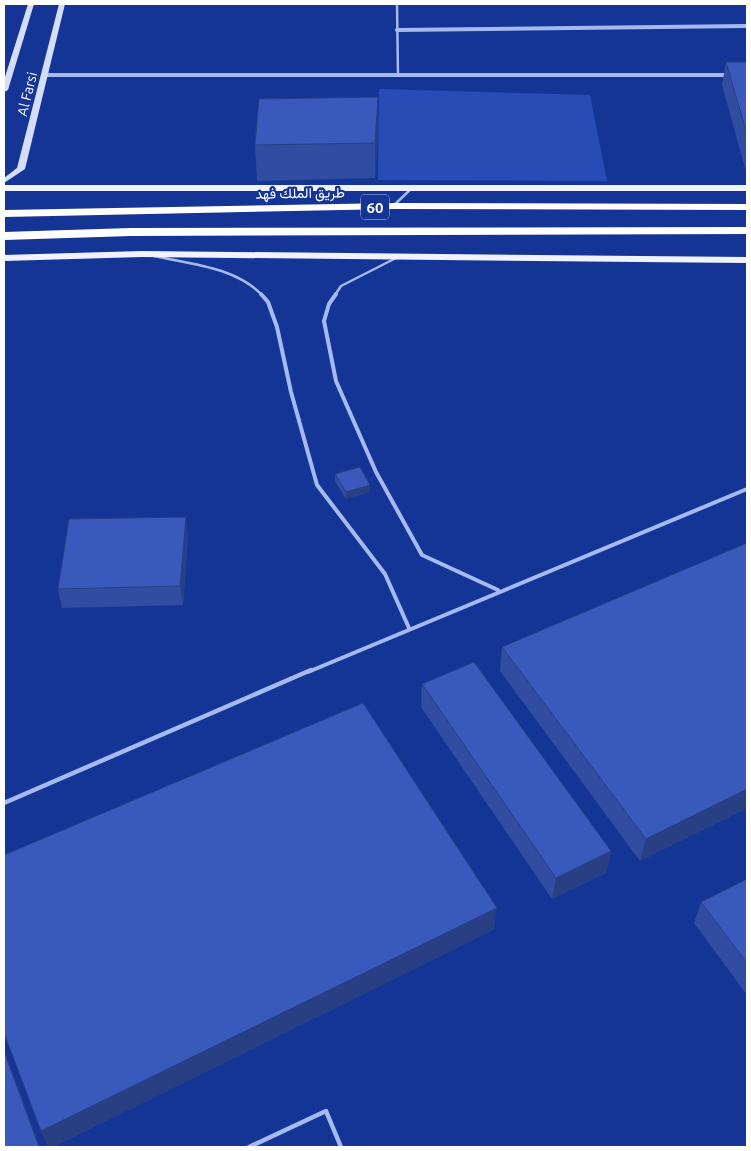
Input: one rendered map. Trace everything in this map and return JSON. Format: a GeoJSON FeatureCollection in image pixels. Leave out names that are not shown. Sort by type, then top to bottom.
{"type":"FeatureCollection","features":[{"type":"Feature","properties":{"kind":"highway","name":"طريق الملك فهد"},"geometry":{"type":"LineString","coordinates":[[4,214],[394,206],[747,207]]}},
{"type":"Feature","properties":{"kind":"highway","name":"60"},"geometry":{"type":"LineString","coordinates":[[4,236],[131,232],[747,232]]}},
{"type":"Feature","properties":{"kind":"main road","name":"Al Farsi"},"geometry":{"type":"LineString","coordinates":[[4,90],[31,4]]}},
{"type":"Feature","properties":{"kind":"main road","name":"Al Farsi"},"geometry":{"type":"LineString","coordinates":[[4,180],[21,169],[62,4]]}},
{"type":"Feature","properties":{"kind":"main road"},"geometry":{"type":"LineString","coordinates":[[4,188],[747,188]]}},
{"type":"Feature","properties":{"kind":"main road"},"geometry":{"type":"LineString","coordinates":[[4,258],[142,254],[402,255],[747,260]]}},
{"type":"Feature","properties":{"kind":"street"},"geometry":{"type":"LineString","coordinates":[[397,30],[747,26]]}},
{"type":"Feature","properties":{"kind":"street"},"geometry":{"type":"LineString","coordinates":[[45,75],[737,75]]}},
{"type":"Feature","properties":{"kind":"lane"},"geometry":{"type":"LineString","coordinates":[[397,4],[398,75]]}},
{"type":"Feature","properties":{"kind":"lane"},"geometry":{"type":"LineString","coordinates":[[394,206],[412,188]]}},
{"type":"Feature","properties":{"kind":"lane"},"geometry":{"type":"LineString","coordinates":[[142,254],[221,270],[255,288],[268,302],[277,327],[291,392],[317,485],[385,574],[409,628]]}},
{"type":"Feature","properties":{"kind":"lane"},"geometry":{"type":"LineString","coordinates":[[402,255],[341,286],[329,304],[324,321],[336,381],[376,472],[422,554],[498,590]]}},
{"type":"Feature","properties":{"kind":"lane"},"geometry":{"type":"LineString","coordinates":[[4,803],[498,590],[747,488]]}},
{"type":"Feature","properties":{"kind":"lane"},"geometry":{"type":"LineString","coordinates":[[249,1147],[326,1111],[341,1147]]}},
{"type":"Feature","properties":{"kind":"shaded area"},"geometry":{"type":"Polygon","coordinates":[[[379,89],[590,95],[607,181],[378,180],[379,89]]]}},
{"type":"Feature","properties":{"kind":"building"},"geometry":{"type":"Polygon","coordinates":[[[726,62],[747,62],[747,134],[726,62]]]}},
{"type":"Feature","properties":{"kind":"building"},"geometry":{"type":"Polygon","coordinates":[[[378,97],[375,143],[255,145],[259,99],[378,97]]]}},
{"type":"Feature","properties":{"kind":"building"},"geometry":{"type":"Polygon","coordinates":[[[360,467],[370,485],[346,492],[335,474],[360,467]]]}},
{"type":"Feature","properties":{"kind":"building"},"geometry":{"type":"Polygon","coordinates":[[[186,517],[180,586],[58,589],[69,519],[186,517]]]}},
{"type":"Feature","properties":{"kind":"building"},"geometry":{"type":"Polygon","coordinates":[[[747,543],[747,789],[646,839],[502,647],[747,543]]]}},
{"type":"Feature","properties":{"kind":"building"},"geometry":{"type":"Polygon","coordinates":[[[474,662],[611,851],[556,878],[422,684],[474,662]]]}},
{"type":"Feature","properties":{"kind":"building"},"geometry":{"type":"Polygon","coordinates":[[[363,703],[497,908],[41,1131],[4,1033],[4,855],[363,703]]]}},
{"type":"Feature","properties":{"kind":"building"},"geometry":{"type":"Polygon","coordinates":[[[747,879],[747,963],[701,902],[747,879]]]}},
{"type":"Feature","properties":{"kind":"building"},"geometry":{"type":"Polygon","coordinates":[[[4,1051],[39,1147],[4,1147],[4,1051]]]}}]}
